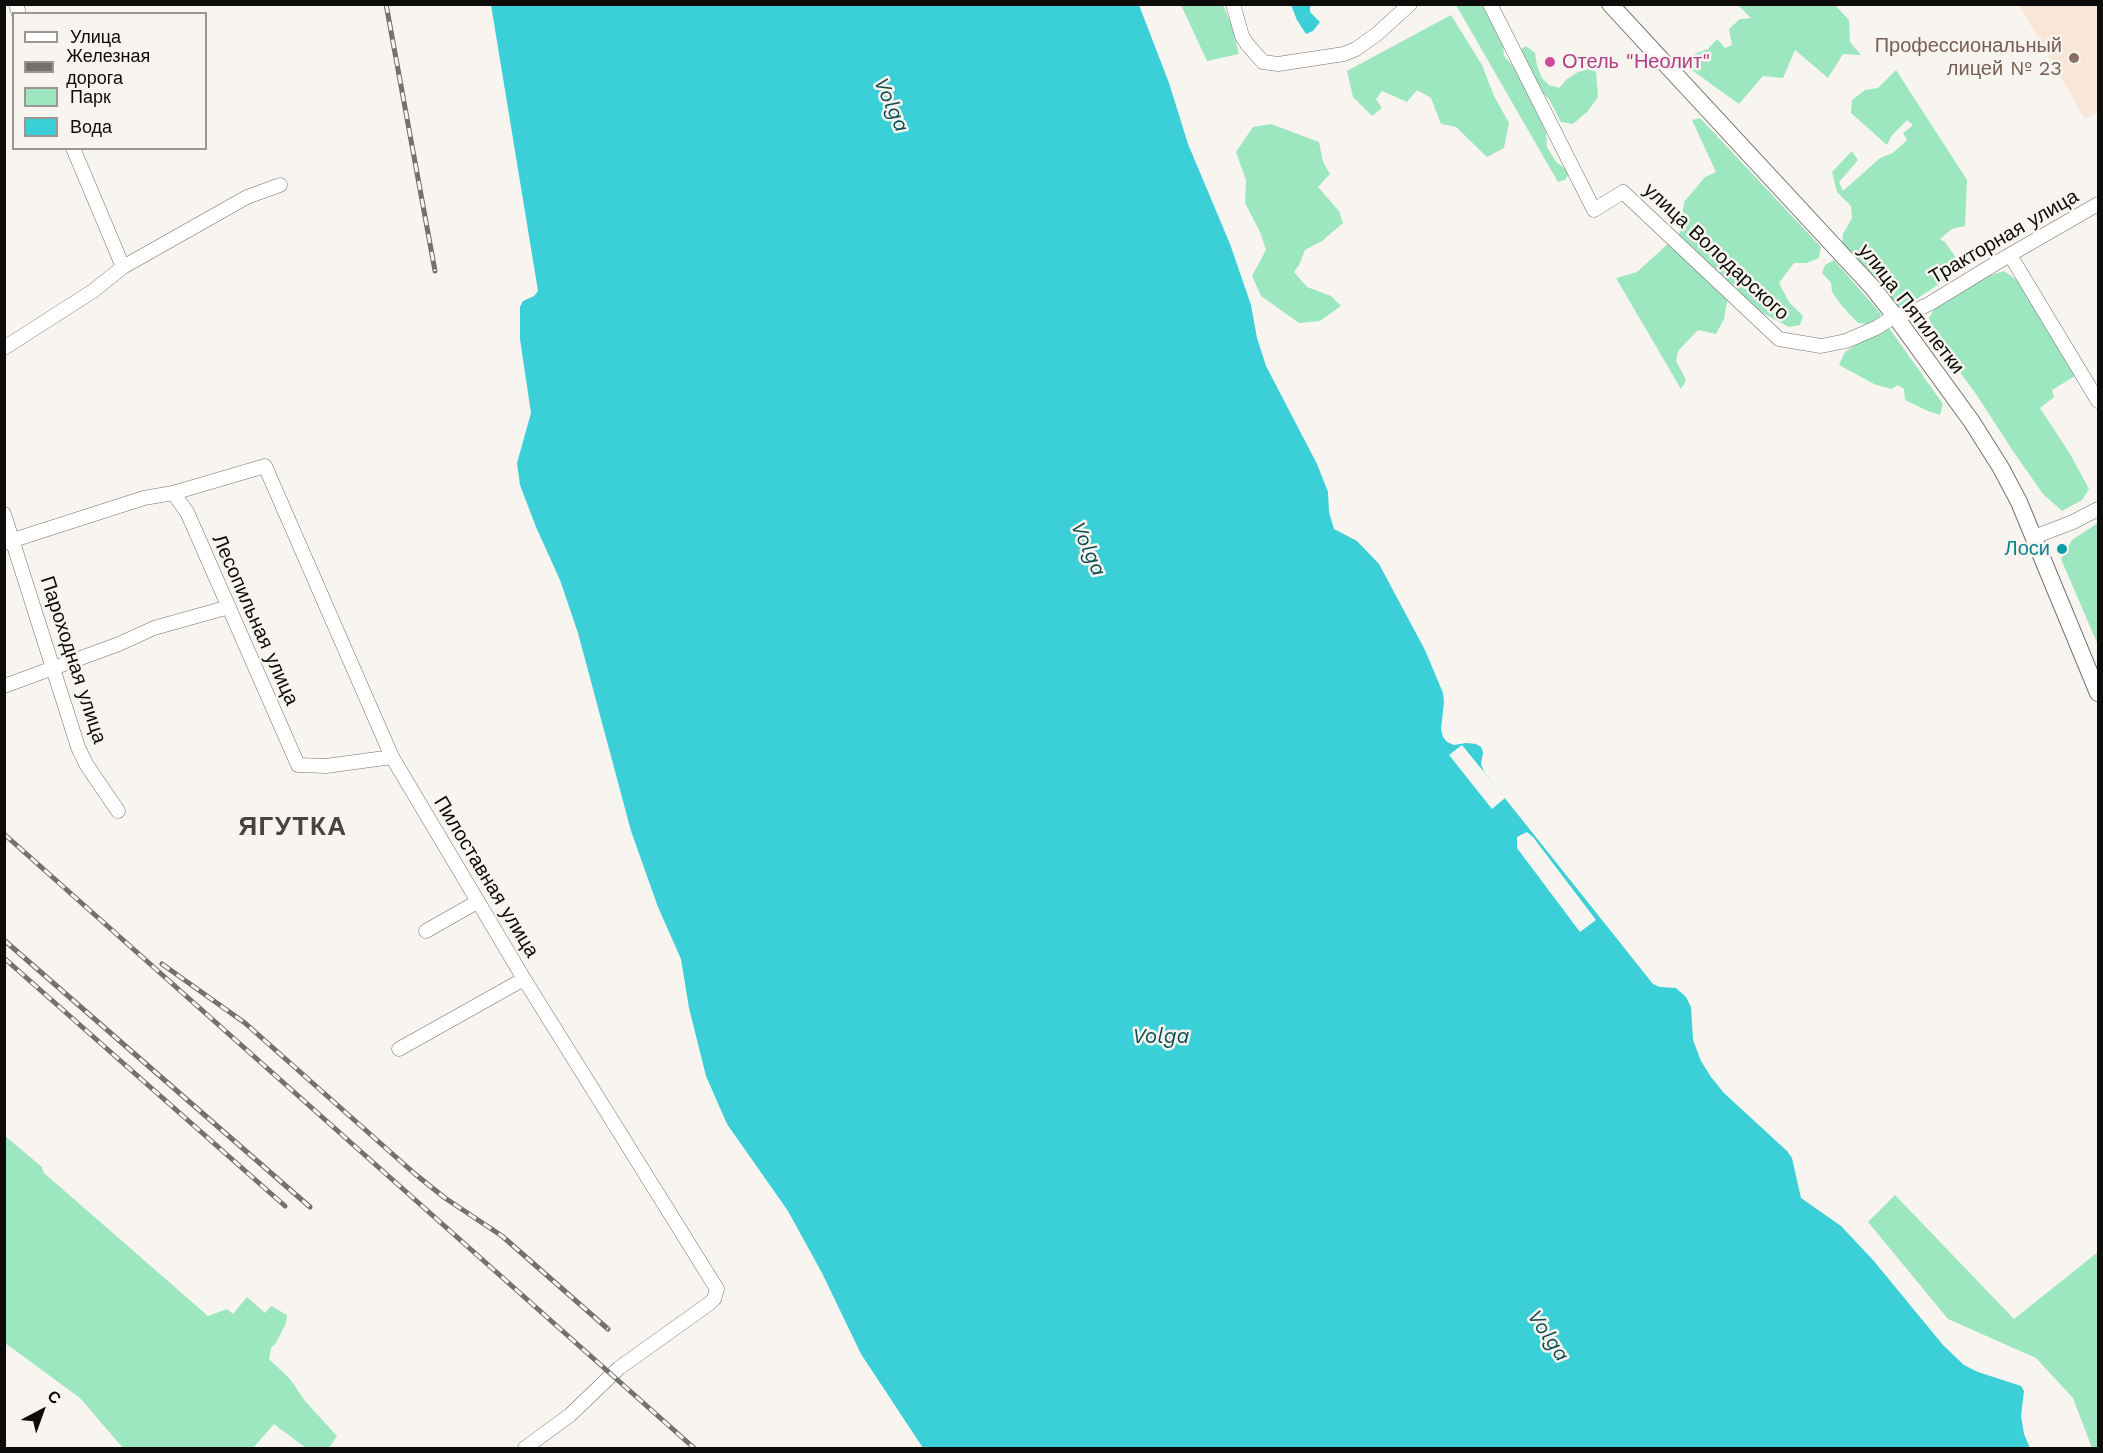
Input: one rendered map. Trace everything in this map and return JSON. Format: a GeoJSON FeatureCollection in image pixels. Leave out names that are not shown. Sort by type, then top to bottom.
{"type":"FeatureCollection","features":[{"type":"Feature","properties":{"kind":"main road","name":"улица Пятилетки"},"geometry":{"type":"LineString","coordinates":[[1610,4],[1847,260],[1895,316],[1990,449],[2034,537],[2098,693]]}},
{"type":"Feature","properties":{"kind":"street"},"geometry":{"type":"LineString","coordinates":[[1233,4],[1242,36],[1263,62],[1278,64],[1344,54],[1366,44],[1410,4]]}},
{"type":"Feature","properties":{"kind":"street","name":"улица Володарского"},"geometry":{"type":"LineString","coordinates":[[1490,4],[1594,210],[1623,192],[1779,339],[1821,345],[1846,341],[1876,328],[1895,316]]}},
{"type":"Feature","properties":{"kind":"street"},"geometry":{"type":"LineString","coordinates":[[74,150],[123,267]]}},
{"type":"Feature","properties":{"kind":"street"},"geometry":{"type":"LineString","coordinates":[[4,348],[93,291],[123,267],[247,197],[280,185]]}},
{"type":"Feature","properties":{"kind":"street","name":"Тракторная улица"},"geometry":{"type":"LineString","coordinates":[[1895,316],[1921,308],[2098,204]]}},
{"type":"Feature","properties":{"kind":"street"},"geometry":{"type":"LineString","coordinates":[[2010,255],[2098,401]]}},
{"type":"Feature","properties":{"kind":"street","name":"Пилоставная улица"},"geometry":{"type":"LineString","coordinates":[[174,493],[265,466],[392,757],[524,979],[716,1286],[717,1294],[710,1303],[624,1364],[570,1415],[525,1449]]}},
{"type":"Feature","properties":{"kind":"street"},"geometry":{"type":"LineString","coordinates":[[9,541],[144,498],[174,493]]}},
{"type":"Feature","properties":{"kind":"street","name":"Лесопильная улица"},"geometry":{"type":"LineString","coordinates":[[174,493],[187,512],[298,765],[326,766],[392,757]]}},
{"type":"Feature","properties":{"kind":"street"},"geometry":{"type":"LineString","coordinates":[[2034,537],[2073,522],[2098,508]]}},
{"type":"Feature","properties":{"kind":"street","name":"Пароходная улица"},"geometry":{"type":"LineString","coordinates":[[4,514],[9,541],[78,747],[118,811]]}},
{"type":"Feature","properties":{"kind":"street"},"geometry":{"type":"LineString","coordinates":[[4,686],[154,628],[229,607]]}},
{"type":"Feature","properties":{"kind":"street"},"geometry":{"type":"LineString","coordinates":[[426,931],[477,902]]}},
{"type":"Feature","properties":{"kind":"street"},"geometry":{"type":"LineString","coordinates":[[399,1048],[524,979]]}},
{"type":"Feature","properties":{"kind":"shaded area","name":"Профессиональный лицей № 23"},"geometry":{"type":"Polygon","coordinates":[[[2019,5],[2098,5],[2098,112],[2085,119],[2019,5]]]}},
{"type":"Feature","properties":{"kind":"green space"},"geometry":{"type":"Polygon","coordinates":[[[1181,5],[1223,5],[1232,26],[1239,54],[1207,61],[1181,5]]]}},
{"type":"Feature","properties":{"kind":"green space"},"geometry":{"type":"Polygon","coordinates":[[[1456,5],[1481,5],[1492,18],[1496,33],[1503,44],[1504,56],[1518,72],[1546,132],[1547,147],[1556,162],[1570,172],[1565,180],[1558,182],[1456,5]]]}},
{"type":"Feature","properties":{"kind":"green space"},"geometry":{"type":"Polygon","coordinates":[[[1738,5],[1835,5],[1849,20],[1850,42],[1861,55],[1843,54],[1828,78],[1795,50],[1783,78],[1763,76],[1739,104],[1689,68],[1694,54],[1708,49],[1717,39],[1725,48],[1732,45],[1729,29],[1740,19],[1751,18],[1738,5]]]}},
{"type":"Feature","properties":{"kind":"green space"},"geometry":{"type":"Polygon","coordinates":[[[1451,15],[1482,65],[1494,96],[1509,123],[1504,148],[1487,157],[1456,127],[1441,124],[1431,98],[1417,90],[1407,102],[1382,91],[1376,99],[1382,108],[1372,116],[1353,97],[1347,71],[1451,15]]]}},
{"type":"Feature","properties":{"kind":"green space"},"geometry":{"type":"Polygon","coordinates":[[[1526,46],[1535,53],[1542,78],[1549,85],[1559,88],[1578,72],[1588,69],[1596,72],[1598,97],[1588,111],[1573,124],[1561,122],[1549,99],[1538,89],[1518,51],[1526,46]]]}},
{"type":"Feature","properties":{"kind":"green space"},"geometry":{"type":"Polygon","coordinates":[[[1896,70],[1967,180],[1965,226],[1952,229],[1940,239],[1945,242],[1963,268],[1909,304],[1896,307],[1842,244],[1843,234],[1852,218],[1851,206],[1837,192],[1832,172],[1852,151],[1858,160],[1839,182],[1843,191],[1880,158],[1893,153],[1907,140],[1903,133],[1913,125],[1907,120],[1892,135],[1887,145],[1851,113],[1852,100],[1865,90],[1878,88],[1896,70]]]}},
{"type":"Feature","properties":{"kind":"green space"},"geometry":{"type":"Polygon","coordinates":[[[1700,118],[1821,247],[1819,258],[1807,263],[1794,263],[1779,283],[1789,302],[1803,316],[1800,325],[1789,327],[1728,297],[1724,319],[1716,334],[1698,330],[1678,351],[1676,361],[1686,380],[1681,389],[1616,278],[1637,272],[1680,233],[1684,202],[1705,177],[1716,172],[1692,120],[1700,118]]]}},
{"type":"Feature","properties":{"kind":"green space"},"geometry":{"type":"Polygon","coordinates":[[[1271,124],[1319,142],[1323,162],[1330,174],[1318,187],[1339,211],[1343,223],[1322,241],[1305,250],[1294,272],[1307,287],[1331,296],[1341,306],[1320,321],[1299,323],[1261,296],[1252,276],[1266,250],[1260,232],[1245,203],[1246,180],[1236,152],[1253,127],[1271,124]]]}},
{"type":"Feature","properties":{"kind":"green space"},"geometry":{"type":"Polygon","coordinates":[[[1834,260],[1881,314],[1879,320],[1869,324],[1858,323],[1842,306],[1832,292],[1831,283],[1822,273],[1825,265],[1834,260]]]}},
{"type":"Feature","properties":{"kind":"green space"},"geometry":{"type":"Polygon","coordinates":[[[2004,271],[2025,286],[2075,376],[2052,390],[2054,397],[2040,408],[2070,454],[2089,489],[2082,500],[2062,511],[2043,494],[1976,394],[1939,344],[1929,318],[1935,308],[1988,276],[2004,271]]]}},
{"type":"Feature","properties":{"kind":"green space"},"geometry":{"type":"Polygon","coordinates":[[[1887,325],[1943,404],[1940,415],[1905,400],[1904,389],[1898,385],[1892,389],[1876,385],[1839,365],[1845,352],[1887,325]]]}},
{"type":"Feature","properties":{"kind":"green space"},"geometry":{"type":"Polygon","coordinates":[[[2098,523],[2098,645],[2061,559],[2072,540],[2098,523]]]}},
{"type":"Feature","properties":{"kind":"green space"},"geometry":{"type":"Polygon","coordinates":[[[5,1136],[42,1167],[44,1173],[208,1316],[227,1309],[233,1314],[247,1297],[265,1313],[271,1306],[287,1315],[286,1323],[271,1348],[269,1359],[290,1379],[305,1401],[337,1436],[329,1448],[306,1448],[274,1424],[253,1448],[123,1448],[80,1398],[5,1343],[5,1136]]]}},
{"type":"Feature","properties":{"kind":"green space"},"geometry":{"type":"Polygon","coordinates":[[[1895,1195],[2014,1319],[2098,1252],[2098,1448],[2092,1448],[2073,1398],[2036,1358],[1948,1319],[1868,1222],[1895,1195]]]}},
{"type":"Feature","properties":{"kind":"water","name":"Volga"},"geometry":{"type":"Polygon","coordinates":[[[491,5],[1139,5],[1169,83],[1188,144],[1230,244],[1251,305],[1257,338],[1266,366],[1317,464],[1328,492],[1329,512],[1334,529],[1357,541],[1379,564],[1425,650],[1443,693],[1441,729],[1443,737],[1454,745],[1466,743],[1481,747],[1483,752],[1481,764],[1484,772],[1653,984],[1676,988],[1686,997],[1691,1007],[1693,1040],[1701,1061],[1724,1093],[1787,1151],[1792,1158],[1801,1198],[1841,1226],[1873,1260],[1943,1345],[1964,1365],[2021,1386],[2024,1391],[2021,1416],[2024,1434],[2030,1448],[923,1448],[861,1354],[822,1273],[788,1211],[727,1124],[706,1076],[689,1008],[681,959],[658,907],[631,831],[578,633],[560,580],[520,485],[517,463],[531,413],[520,339],[520,307],[523,301],[534,296],[538,291],[491,5]]]}},
{"type":"Feature","properties":{"kind":"water"},"geometry":{"type":"Polygon","coordinates":[[[1291,5],[1310,5],[1310,12],[1320,22],[1313,31],[1306,34],[1291,5]]]}},
{"type":"Feature","properties":{"kind":"pier"},"geometry":{"type":"Polygon","coordinates":[[[1462,745],[1505,798],[1492,809],[1449,755],[1462,745]]]}},
{"type":"Feature","properties":{"kind":"pier"},"geometry":{"type":"Polygon","coordinates":[[[1527,832],[1596,920],[1580,932],[1517,848],[1517,837],[1527,832]]]}},
{"type":"Feature","properties":{"kind":"railway"},"geometry":{"type":"LineString","coordinates":[[386,4],[435,271]]}},
{"type":"Feature","properties":{"kind":"railway"},"geometry":{"type":"LineString","coordinates":[[4,834],[694,1448]]}},
{"type":"Feature","properties":{"kind":"railway"},"geometry":{"type":"LineString","coordinates":[[4,940],[310,1207]]}},
{"type":"Feature","properties":{"kind":"railway"},"geometry":{"type":"LineString","coordinates":[[4,958],[285,1206]]}},
{"type":"Feature","properties":{"kind":"railway"},"geometry":{"type":"LineString","coordinates":[[162,964],[245,1023],[415,1174],[445,1198],[502,1236],[608,1329]]}},
{"type":"Feature","properties":{"kind":"place","name":"Профессиональный лицей № 23"},"geometry":{"type":"Point","coordinates":[2074,58]}},
{"type":"Feature","properties":{"kind":"place","name":"Отель \"Неолит\""},"geometry":{"type":"Point","coordinates":[1550,62]}},
{"type":"Feature","properties":{"kind":"place","name":"Лоси"},"geometry":{"type":"Point","coordinates":[2062,549]}},
{"type":"Feature","properties":{"kind":"district","name":"ЯГУТКА"},"geometry":{"type":"Point","coordinates":[293,827]}}]}
